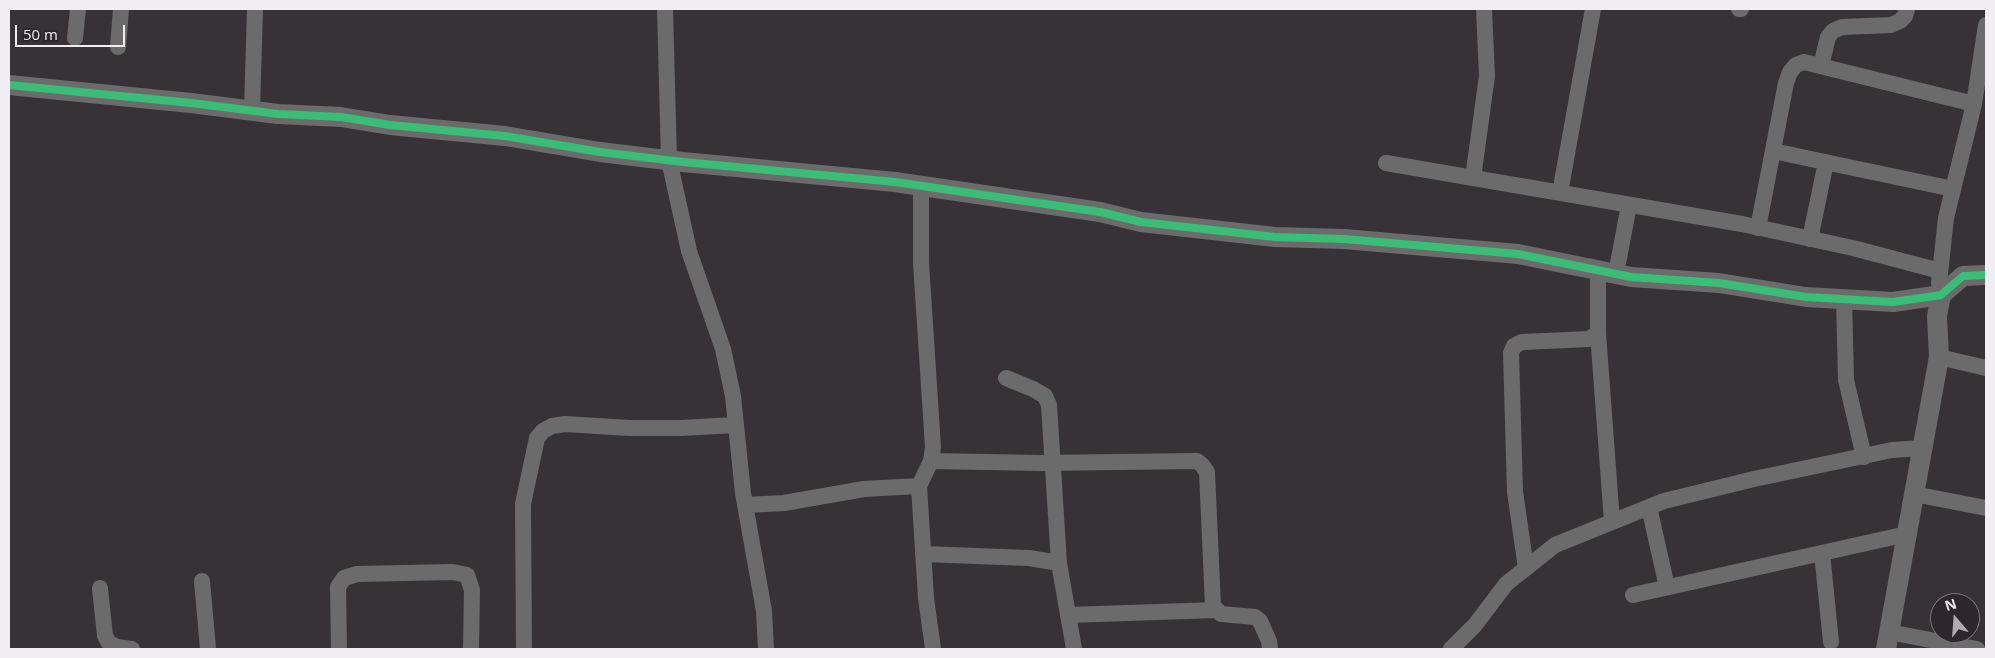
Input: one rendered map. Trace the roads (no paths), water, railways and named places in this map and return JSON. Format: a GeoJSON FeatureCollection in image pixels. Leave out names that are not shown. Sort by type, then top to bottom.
{"type":"FeatureCollection","features":[{"type":"Feature","properties":{"kind":"street"},"geometry":{"type":"LineString","coordinates":[[76,38],[78,9]]}},
{"type":"Feature","properties":{"kind":"street"},"geometry":{"type":"LineString","coordinates":[[118,47],[121,9]]}},
{"type":"Feature","properties":{"kind":"street"},"geometry":{"type":"LineString","coordinates":[[252,110],[255,9]]}},
{"type":"Feature","properties":{"kind":"street"},"geometry":{"type":"LineString","coordinates":[[665,9],[670,160],[689,251],[723,349],[733,396],[745,505],[764,610],[766,649]]}},
{"type":"Feature","properties":{"kind":"street"},"geometry":{"type":"LineString","coordinates":[[1473,178],[1488,76],[1484,9]]}},
{"type":"Feature","properties":{"kind":"street"},"geometry":{"type":"LineString","coordinates":[[1560,193],[1593,9]]}},
{"type":"Feature","properties":{"kind":"street"},"geometry":{"type":"LineString","coordinates":[[1820,66],[1828,38],[1833,31],[1842,27],[1891,25],[1900,21],[1905,16],[1907,9]]}},
{"type":"Feature","properties":{"kind":"street"},"geometry":{"type":"LineString","coordinates":[[1977,649],[1887,641],[1939,357],[1937,316],[1941,295],[1939,284],[1946,218],[1978,98],[1984,61],[1986,25]]}},
{"type":"Feature","properties":{"kind":"street"},"geometry":{"type":"LineString","coordinates":[[1758,228],[1786,84],[1790,72],[1796,65],[1804,62],[1978,98]]}},
{"type":"Feature","properties":{"kind":"street"},"geometry":{"type":"LineString","coordinates":[[9,86],[113,94],[505,136],[600,152],[921,186],[1100,212],[1141,222],[1275,237],[1344,239],[1518,254],[1632,277],[1719,283],[1806,297],[1892,302],[1941,295],[1963,276],[1986,275]]}},
{"type":"Feature","properties":{"kind":"street"},"geometry":{"type":"LineString","coordinates":[[1773,151],[1953,189]]}},
{"type":"Feature","properties":{"kind":"street"},"geometry":{"type":"LineString","coordinates":[[1810,239],[1826,162]]}},
{"type":"Feature","properties":{"kind":"street"},"geometry":{"type":"LineString","coordinates":[[1386,163],[1758,228],[1940,271]]}},
{"type":"Feature","properties":{"kind":"street"},"geometry":{"type":"LineString","coordinates":[[921,186],[921,263],[933,440],[931,461],[919,486],[923,554],[933,649]]}},
{"type":"Feature","properties":{"kind":"street"},"geometry":{"type":"LineString","coordinates":[[1612,522],[1598,333],[1607,272],[1629,205]]}},
{"type":"Feature","properties":{"kind":"street"},"geometry":{"type":"LineString","coordinates":[[1844,299],[1846,380],[1864,457]]}},
{"type":"Feature","properties":{"kind":"street"},"geometry":{"type":"LineString","coordinates":[[1526,568],[1515,492],[1511,353],[1514,346],[1522,342],[1589,339],[1598,333]]}},
{"type":"Feature","properties":{"kind":"street"},"geometry":{"type":"LineString","coordinates":[[1939,357],[1986,368]]}},
{"type":"Feature","properties":{"kind":"street"},"geometry":{"type":"LineString","coordinates":[[1006,378],[1045,396],[1049,405],[1059,562],[1074,649]]}},
{"type":"Feature","properties":{"kind":"street"},"geometry":{"type":"LineString","coordinates":[[524,649],[522,504],[537,438],[543,431],[552,426],[565,424],[629,428],[735,425]]}},
{"type":"Feature","properties":{"kind":"street"},"geometry":{"type":"LineString","coordinates":[[1451,649],[1476,625],[1506,584],[1555,545],[1664,501],[1754,479],[1892,450],[1922,448]]}},
{"type":"Feature","properties":{"kind":"street"},"geometry":{"type":"LineString","coordinates":[[931,461],[1052,463],[1197,461],[1207,472],[1208,477],[1211,602],[1221,614],[1256,617],[1260,621],[1269,641],[1270,649]]}},
{"type":"Feature","properties":{"kind":"street"},"geometry":{"type":"LineString","coordinates":[[745,505],[784,503],[864,489],[919,486]]}},
{"type":"Feature","properties":{"kind":"street"},"geometry":{"type":"LineString","coordinates":[[1914,494],[1986,508]]}},
{"type":"Feature","properties":{"kind":"street"},"geometry":{"type":"LineString","coordinates":[[1649,507],[1666,587]]}},
{"type":"Feature","properties":{"kind":"street"},"geometry":{"type":"LineString","coordinates":[[1633,594],[1907,534]]}},
{"type":"Feature","properties":{"kind":"street"},"geometry":{"type":"LineString","coordinates":[[1822,553],[1831,642]]}},
{"type":"Feature","properties":{"kind":"street"},"geometry":{"type":"LineString","coordinates":[[923,554],[1029,558],[1059,562]]}},
{"type":"Feature","properties":{"kind":"street"},"geometry":{"type":"LineString","coordinates":[[339,649],[338,587],[344,578],[357,574],[453,572],[467,575],[472,590],[471,649]]}},
{"type":"Feature","properties":{"kind":"street"},"geometry":{"type":"LineString","coordinates":[[202,581],[208,649]]}},
{"type":"Feature","properties":{"kind":"street"},"geometry":{"type":"LineString","coordinates":[[100,588],[105,636],[109,643],[117,647],[132,649]]}},
{"type":"Feature","properties":{"kind":"street"},"geometry":{"type":"LineString","coordinates":[[1068,615],[1217,610]]}}]}
